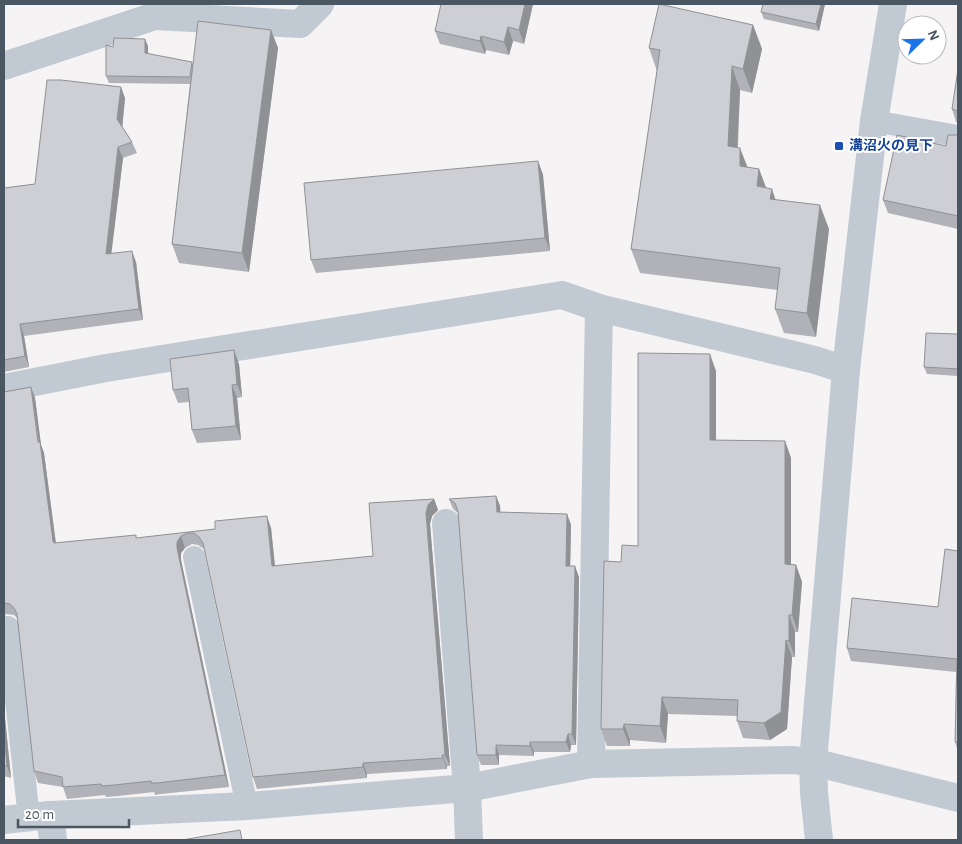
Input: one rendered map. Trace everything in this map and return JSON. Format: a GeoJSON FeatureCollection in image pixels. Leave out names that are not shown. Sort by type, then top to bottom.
{"type":"FeatureCollection","features":[{"type":"Feature","properties":{"kind":"street"},"geometry":{"type":"LineString","coordinates":[[4,66],[155,16],[300,24],[320,4]]}},
{"type":"Feature","properties":{"kind":"street"},"geometry":{"type":"LineString","coordinates":[[819,840],[813,762],[846,370],[874,121],[893,4]]}},
{"type":"Feature","properties":{"kind":"street"},"geometry":{"type":"LineString","coordinates":[[4,388],[106,368],[562,295],[599,308],[815,360],[846,370]]}},
{"type":"Feature","properties":{"kind":"street"},"geometry":{"type":"LineString","coordinates":[[591,764],[599,308]]}},
{"type":"Feature","properties":{"kind":"street"},"geometry":{"type":"LineString","coordinates":[[446,523],[467,788],[469,840]]}},
{"type":"Feature","properties":{"kind":"street"},"geometry":{"type":"LineString","coordinates":[[34,823],[467,788],[591,764],[791,760],[813,762],[958,798]]}},
{"type":"Feature","properties":{"kind":"lane"},"geometry":{"type":"LineString","coordinates":[[874,121],[958,136]]}},
{"type":"Feature","properties":{"kind":"lane"},"geometry":{"type":"LineString","coordinates":[[194,557],[247,806]]}},
{"type":"Feature","properties":{"kind":"lane"},"geometry":{"type":"LineString","coordinates":[[8,626],[34,823]]}},
{"type":"Feature","properties":{"kind":"building"},"geometry":{"type":"Polygon","coordinates":[[[441,4],[525,4],[519,30],[508,27],[504,42],[481,36],[480,41],[435,31],[441,4]]]}},
{"type":"Feature","properties":{"kind":"building"},"geometry":{"type":"Polygon","coordinates":[[[659,4],[753,25],[743,69],[732,66],[728,146],[740,148],[740,166],[759,169],[757,186],[772,189],[770,199],[820,205],[807,313],[775,309],[780,268],[631,249],[660,50],[649,48],[659,4]]]}},
{"type":"Feature","properties":{"kind":"building"},"geometry":{"type":"Polygon","coordinates":[[[763,4],[821,4],[816,24],[761,12],[763,4]]]}},
{"type":"Feature","properties":{"kind":"building"},"geometry":{"type":"Polygon","coordinates":[[[198,21],[271,30],[242,253],[172,244],[198,21]]]}},
{"type":"Feature","properties":{"kind":"building"},"geometry":{"type":"Polygon","coordinates":[[[114,38],[145,39],[145,53],[192,62],[190,77],[106,76],[106,45],[113,47],[114,38]]]}},
{"type":"Feature","properties":{"kind":"building"},"geometry":{"type":"Polygon","coordinates":[[[958,69],[958,111],[952,109],[958,69]]]}},
{"type":"Feature","properties":{"kind":"building"},"geometry":{"type":"Polygon","coordinates":[[[47,80],[121,87],[117,119],[132,142],[118,147],[106,254],[132,251],[139,309],[20,324],[25,356],[4,360],[4,188],[35,184],[47,80]]]}},
{"type":"Feature","properties":{"kind":"building"},"geometry":{"type":"Polygon","coordinates":[[[958,134],[958,216],[883,200],[897,135],[946,146],[948,135],[958,134]]]}},
{"type":"Feature","properties":{"kind":"building"},"geometry":{"type":"Polygon","coordinates":[[[538,161],[545,238],[311,260],[304,183],[538,161]]]}},
{"type":"Feature","properties":{"kind":"building"},"geometry":{"type":"Polygon","coordinates":[[[926,333],[958,334],[958,369],[924,367],[926,333]]]}},
{"type":"Feature","properties":{"kind":"building"},"geometry":{"type":"Polygon","coordinates":[[[234,350],[237,384],[232,385],[236,426],[192,430],[188,388],[173,390],[170,359],[234,350]]]}},
{"type":"Feature","properties":{"kind":"building"},"geometry":{"type":"Polygon","coordinates":[[[638,353],[710,354],[710,440],[785,441],[785,564],[796,565],[792,615],[789,615],[789,641],[786,640],[781,712],[764,723],[737,721],[738,700],[662,697],[660,726],[624,724],[623,729],[601,729],[604,561],[621,562],[622,545],[638,546],[638,353]]]}},
{"type":"Feature","properties":{"kind":"building"},"geometry":{"type":"Polygon","coordinates":[[[31,387],[54,543],[136,535],[136,538],[215,529],[215,521],[267,516],[272,566],[373,556],[369,503],[434,499],[428,505],[426,513],[445,755],[442,755],[443,758],[363,763],[363,767],[253,777],[203,543],[194,533],[188,533],[181,536],[177,542],[177,548],[225,775],[157,783],[151,783],[151,781],[102,786],[101,784],[63,787],[62,777],[34,771],[17,614],[10,604],[4,603],[4,392],[31,387]]]}},
{"type":"Feature","properties":{"kind":"building"},"geometry":{"type":"Polygon","coordinates":[[[496,496],[497,512],[567,514],[566,566],[575,566],[572,734],[568,734],[566,742],[530,742],[530,746],[496,745],[496,755],[477,755],[458,511],[455,503],[449,499],[496,496]]]}},
{"type":"Feature","properties":{"kind":"building"},"geometry":{"type":"Polygon","coordinates":[[[945,549],[958,551],[958,742],[955,742],[957,659],[847,648],[852,598],[938,607],[945,549]]]}},
{"type":"Feature","properties":{"kind":"building"},"geometry":{"type":"Polygon","coordinates":[[[4,734],[7,766],[4,766],[4,734]]]}},
{"type":"Feature","properties":{"kind":"building"},"geometry":{"type":"Polygon","coordinates":[[[240,830],[242,840],[182,840],[240,830]]]}},
{"type":"Feature","properties":{"kind":"place","name":"溝沼火の見下"},"geometry":{"type":"Point","coordinates":[839,146]}}]}
